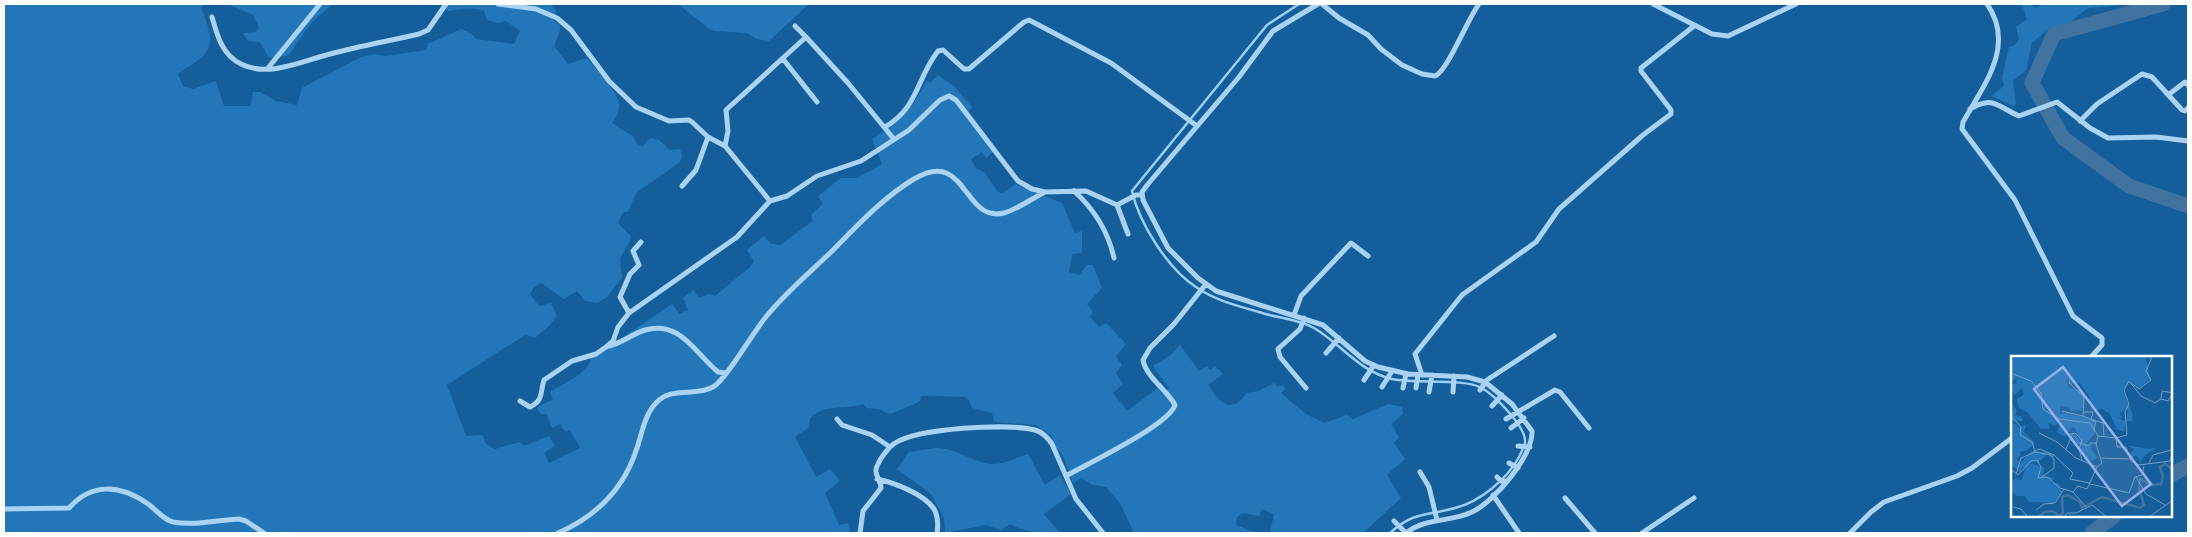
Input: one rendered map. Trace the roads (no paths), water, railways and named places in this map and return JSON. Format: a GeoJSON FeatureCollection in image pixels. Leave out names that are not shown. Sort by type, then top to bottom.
{"type":"FeatureCollection","features":[{"type":"Feature","properties":{"kind":"street"},"geometry":{"type":"LineString","coordinates":[[268,68],[320,4]]}},
{"type":"Feature","properties":{"kind":"street"},"geometry":{"type":"LineString","coordinates":[[212,17],[220,44],[232,58],[255,69],[295,65],[330,54],[419,34],[428,30],[446,4]]}},
{"type":"Feature","properties":{"kind":"street"},"geometry":{"type":"LineString","coordinates":[[498,4],[550,14],[571,30],[609,80],[636,107],[669,121],[689,120],[708,137],[725,146],[770,201]]}},
{"type":"Feature","properties":{"kind":"street"},"geometry":{"type":"LineString","coordinates":[[520,401],[530,407],[537,403],[543,394],[544,380],[572,361],[580,357],[596,354],[606,347],[613,340],[618,326],[629,313],[737,237],[770,201],[787,196],[817,176],[861,161],[893,138],[908,130],[940,100],[949,96],[956,100],[1018,181],[1032,189],[1045,192],[1086,191],[1117,205],[1139,195],[1239,77],[1273,31],[1318,4]]}},
{"type":"Feature","properties":{"kind":"street"},"geometry":{"type":"LineString","coordinates":[[1322,4],[1339,18],[1368,35],[1380,49],[1402,65],[1422,74],[1435,76],[1442,72],[1466,23],[1479,4]]}},
{"type":"Feature","properties":{"kind":"street"},"geometry":{"type":"LineString","coordinates":[[1653,4],[1712,34],[1728,36],[1796,4]]}},
{"type":"Feature","properties":{"kind":"street"},"geometry":{"type":"LineString","coordinates":[[1986,4],[1997,25],[1999,53],[1995,65],[1963,122],[1962,130],[2016,200],[2073,316],[2102,338],[2102,346],[2092,356]]}},
{"type":"Feature","properties":{"kind":"street"},"geometry":{"type":"LineString","coordinates":[[885,127],[900,118],[907,109],[938,51],[943,50],[964,69],[969,69],[1024,22],[1029,20],[1111,63],[1196,126]]}},
{"type":"Feature","properties":{"kind":"street"},"geometry":{"type":"LineString","coordinates":[[795,26],[893,138]]}},
{"type":"Feature","properties":{"kind":"street"},"geometry":{"type":"LineString","coordinates":[[1418,381],[1415,354],[1462,295],[1536,242],[1559,209],[1643,134],[1671,114],[1671,110],[1641,71],[1641,68],[1694,26]]}},
{"type":"Feature","properties":{"kind":"street"},"geometry":{"type":"LineString","coordinates":[[725,146],[728,130],[726,110],[806,37]]}},
{"type":"Feature","properties":{"kind":"street"},"geometry":{"type":"LineString","coordinates":[[783,59],[817,102]]}},
{"type":"Feature","properties":{"kind":"street"},"geometry":{"type":"LineString","coordinates":[[2080,121],[2097,104],[2142,74],[2149,74],[2182,110],[2185,111],[2188,108]]}},
{"type":"Feature","properties":{"kind":"street"},"geometry":{"type":"LineString","coordinates":[[2168,95],[2185,82],[2188,85]]}},
{"type":"Feature","properties":{"kind":"street"},"geometry":{"type":"LineString","coordinates":[[1970,110],[1989,102],[2005,107],[2016,115],[2024,115],[2056,102],[2100,135],[2115,140],[2156,137],[2188,141]]}},
{"type":"Feature","properties":{"kind":"street"},"geometry":{"type":"LineString","coordinates":[[682,186],[696,170],[708,137]]}},
{"type":"Feature","properties":{"kind":"street"},"geometry":{"type":"LineString","coordinates":[[558,533],[589,517],[620,484],[632,465],[650,410],[657,401],[677,392],[692,392],[714,387],[780,300],[891,194],[916,178],[934,170],[945,171],[954,177],[977,205],[991,212],[1004,213],[1045,192]]}},
{"type":"Feature","properties":{"kind":"street"},"geometry":{"type":"LineString","coordinates":[[1074,191],[1094,212],[1105,229],[1114,258]]}},
{"type":"Feature","properties":{"kind":"street"},"geometry":{"type":"LineString","coordinates":[[1139,195],[1168,248],[1204,287],[1294,315],[1303,321],[1322,325],[1369,373],[1390,373],[1418,381],[1453,384],[1467,377],[1485,382],[1502,395],[1516,413],[1524,418],[1532,431],[1513,466],[1500,479],[1493,495],[1472,512],[1436,514],[1405,532],[1396,523]]}},
{"type":"Feature","properties":{"kind":"street"},"geometry":{"type":"LineString","coordinates":[[1117,205],[1128,234]]}},
{"type":"Feature","properties":{"kind":"street"},"geometry":{"type":"LineString","coordinates":[[629,313],[620,297],[630,274],[639,265],[633,251],[641,242]]}},
{"type":"Feature","properties":{"kind":"street"},"geometry":{"type":"LineString","coordinates":[[1294,315],[1301,296],[1351,243],[1368,256]]}},
{"type":"Feature","properties":{"kind":"street"},"geometry":{"type":"LineString","coordinates":[[1066,476],[1161,423],[1174,409],[1173,400],[1155,380],[1143,360],[1150,348],[1174,324],[1204,287]]}},
{"type":"Feature","properties":{"kind":"street"},"geometry":{"type":"LineString","coordinates":[[1303,321],[1300,330],[1280,346],[1278,352],[1306,388]]}},
{"type":"Feature","properties":{"kind":"street"},"geometry":{"type":"LineString","coordinates":[[606,347],[623,342],[644,330],[666,328],[677,332],[718,372],[726,373]]}},
{"type":"Feature","properties":{"kind":"street"},"geometry":{"type":"LineString","coordinates":[[1480,390],[1485,382],[1554,336]]}},
{"type":"Feature","properties":{"kind":"street"},"geometry":{"type":"LineString","coordinates":[[1328,351],[1337,341]]}},
{"type":"Feature","properties":{"kind":"street"},"geometry":{"type":"LineString","coordinates":[[1383,385],[1390,373]]}},
{"type":"Feature","properties":{"kind":"street"},"geometry":{"type":"LineString","coordinates":[[1403,387],[1405,376]]}},
{"type":"Feature","properties":{"kind":"street"},"geometry":{"type":"LineString","coordinates":[[1429,392],[1431,381]]}},
{"type":"Feature","properties":{"kind":"street"},"geometry":{"type":"LineString","coordinates":[[1507,419],[1558,390],[1589,428]]}},
{"type":"Feature","properties":{"kind":"street"},"geometry":{"type":"LineString","coordinates":[[1495,404],[1502,395]]}},
{"type":"Feature","properties":{"kind":"street"},"geometry":{"type":"LineString","coordinates":[[1512,427],[1524,418]]}},
{"type":"Feature","properties":{"kind":"street"},"geometry":{"type":"LineString","coordinates":[[837,419],[842,425],[872,435],[890,448]]}},
{"type":"Feature","properties":{"kind":"street"},"geometry":{"type":"LineString","coordinates":[[860,533],[863,511],[881,488],[881,484],[877,479],[877,464],[896,442],[948,430],[1002,427],[1036,430],[1047,437],[1052,444],[1076,499],[1103,533]]}},
{"type":"Feature","properties":{"kind":"street"},"geometry":{"type":"LineString","coordinates":[[1850,533],[1884,502],[1957,476],[1972,468],[2011,439]]}},
{"type":"Feature","properties":{"kind":"street"},"geometry":{"type":"LineString","coordinates":[[1420,472],[1429,487],[1436,514]]}},
{"type":"Feature","properties":{"kind":"street"},"geometry":{"type":"LineString","coordinates":[[877,479],[886,481],[924,500],[934,510],[937,533]]}},
{"type":"Feature","properties":{"kind":"street"},"geometry":{"type":"LineString","coordinates":[[4,509],[69,508],[85,494],[99,489],[116,489],[133,495],[149,505],[164,519],[174,522],[187,523],[238,519],[264,533]]}},
{"type":"Feature","properties":{"kind":"street"},"geometry":{"type":"LineString","coordinates":[[1493,495],[1519,533]]}},
{"type":"Feature","properties":{"kind":"street"},"geometry":{"type":"LineString","coordinates":[[1565,498],[1595,533]]}},
{"type":"Feature","properties":{"kind":"street"},"geometry":{"type":"LineString","coordinates":[[1642,533],[1694,498]]}},
{"type":"Feature","properties":{"kind":"waterway"},"geometry":{"type":"LineString","coordinates":[[1299,4],[1267,25],[1132,191],[1141,217],[1165,257],[1185,279],[1203,292],[1235,305],[1308,325],[1324,334],[1360,364],[1392,379],[1464,383],[1482,388],[1502,405],[1516,421],[1524,436],[1525,443],[1514,465],[1500,481],[1474,501],[1455,508],[1421,515],[1406,521],[1390,533]]}},
{"type":"Feature","properties":{"kind":"waterway"},"geometry":{"type":"LineString","coordinates":[[2163,4],[2054,34],[2032,83],[2063,138],[2129,186],[2188,206]]}},
{"type":"Feature","properties":{"kind":"waterway"},"geometry":{"type":"LineString","coordinates":[[2172,474],[2188,466]]}},
{"type":"Feature","properties":{"kind":"waterway"},"geometry":{"type":"LineString","coordinates":[[2092,533],[2113,517]]}}]}
